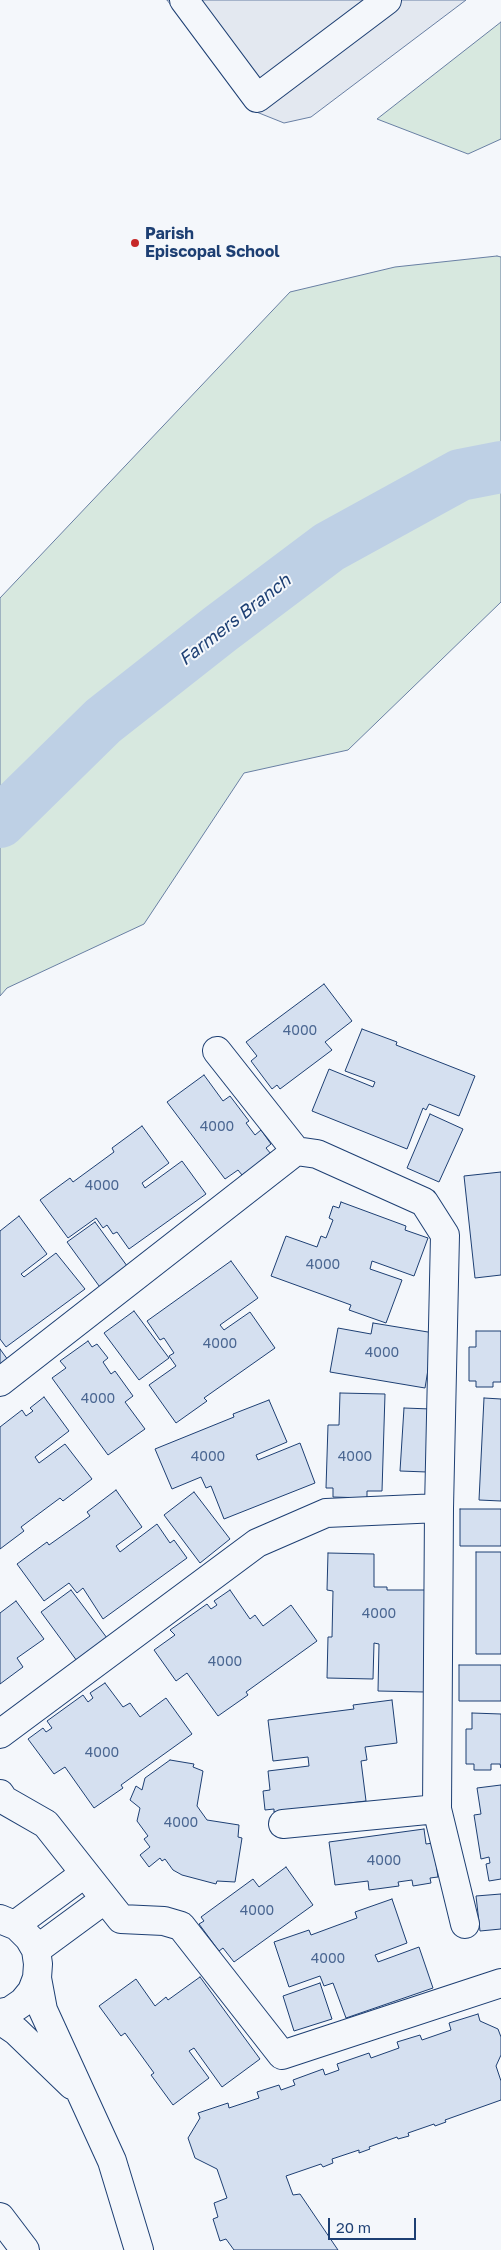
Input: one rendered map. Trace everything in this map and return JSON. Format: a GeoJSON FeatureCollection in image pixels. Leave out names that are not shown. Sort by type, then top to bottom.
{"type":"FeatureCollection","features":[{"type":"Feature","properties":{"kind":"street"},"geometry":{"type":"LineString","coordinates":[[184,0],[257,98],[388,0]]}},
{"type":"Feature","properties":{"kind":"street"},"geometry":{"type":"LineString","coordinates":[[217,1052],[296,1151],[317,1154],[424,1202],[445,1235],[439,1508],[437,1809],[465,1924]]}},
{"type":"Feature","properties":{"kind":"street"},"geometry":{"type":"LineString","coordinates":[[0,1382],[296,1151]]}},
{"type":"Feature","properties":{"kind":"street"},"geometry":{"type":"LineString","coordinates":[[0,1734],[257,1543],[326,1513],[439,1508]]}},
{"type":"Feature","properties":{"kind":"street"},"geometry":{"type":"LineString","coordinates":[[0,1794],[4,1800],[46,1824],[104,1900],[121,1919],[164,1921],[181,1926],[282,2055],[501,1983]]}},
{"type":"Feature","properties":{"kind":"street"},"geometry":{"type":"LineString","coordinates":[[283,1824],[437,1809]]}},
{"type":"Feature","properties":{"kind":"street"},"geometry":{"type":"LineString","coordinates":[[84,1874],[7,1922],[29,1938],[36,1950],[37,1978],[43,2010],[58,2039],[78,2091],[112,2161],[139,2250]]}},
{"type":"Feature","properties":{"kind":"street"},"geometry":{"type":"LineString","coordinates":[[36,1950],[104,1900]]}},
{"type":"Feature","properties":{"kind":"street"},"geometry":{"type":"LineString","coordinates":[[0,2014],[10,2011],[23,2002],[32,1991],[37,1978]]}},
{"type":"Feature","properties":{"kind":"street"},"geometry":{"type":"LineString","coordinates":[[0,2020],[16,2031],[78,2091]]}},
{"type":"Feature","properties":{"kind":"street"},"geometry":{"type":"LineString","coordinates":[[0,2217],[25,2250]]}},
{"type":"Feature","properties":{"kind":"shaded area"},"geometry":{"type":"Polygon","coordinates":[[[167,0],[466,0],[311,117],[284,123],[249,109],[167,0]]]}},
{"type":"Feature","properties":{"kind":"shaded area"},"geometry":{"type":"Polygon","coordinates":[[[501,22],[501,139],[468,154],[377,119],[501,22]]]}},
{"type":"Feature","properties":{"kind":"shaded area"},"geometry":{"type":"Polygon","coordinates":[[[501,257],[501,602],[348,750],[244,773],[144,924],[7,988],[0,996],[0,598],[290,292],[395,267],[501,257]]]}},
{"type":"Feature","properties":{"kind":"building"},"geometry":{"type":"Polygon","coordinates":[[[324,984],[352,1021],[325,1042],[332,1050],[280,1089],[277,1085],[272,1089],[251,1061],[257,1056],[246,1042],[324,984]]]}},
{"type":"Feature","properties":{"kind":"building"},"geometry":{"type":"Polygon","coordinates":[[[362,1029],[397,1042],[396,1045],[475,1076],[459,1116],[429,1104],[426,1110],[423,1108],[407,1149],[312,1111],[329,1069],[373,1087],[375,1082],[345,1071],[362,1029]]]}},
{"type":"Feature","properties":{"kind":"building"},"geometry":{"type":"Polygon","coordinates":[[[204,1075],[223,1101],[230,1096],[249,1121],[246,1123],[255,1135],[261,1130],[271,1144],[266,1148],[271,1154],[242,1175],[238,1170],[225,1179],[167,1102],[204,1075]]]}},
{"type":"Feature","properties":{"kind":"building"},"geometry":{"type":"Polygon","coordinates":[[[430,1114],[463,1129],[439,1182],[407,1168],[430,1114]]]}},
{"type":"Feature","properties":{"kind":"building"},"geometry":{"type":"Polygon","coordinates":[[[142,1126],[169,1163],[142,1183],[145,1188],[182,1161],[206,1194],[129,1249],[117,1232],[113,1234],[107,1225],[103,1228],[96,1218],[68,1238],[40,1200],[70,1178],[73,1182],[114,1152],[112,1148],[142,1126]]]}},
{"type":"Feature","properties":{"kind":"building"},"geometry":{"type":"Polygon","coordinates":[[[501,1172],[501,1275],[475,1278],[464,1176],[501,1172]]]}},
{"type":"Feature","properties":{"kind":"building"},"geometry":{"type":"Polygon","coordinates":[[[341,1202],[406,1226],[405,1230],[428,1238],[414,1276],[372,1261],[370,1269],[402,1280],[386,1323],[349,1310],[351,1305],[271,1276],[286,1236],[317,1247],[321,1236],[326,1238],[333,1220],[329,1218],[333,1206],[339,1208],[341,1202]]]}},
{"type":"Feature","properties":{"kind":"building"},"geometry":{"type":"Polygon","coordinates":[[[19,1216],[47,1254],[21,1274],[24,1277],[56,1253],[85,1289],[6,1347],[0,1339],[0,1231],[19,1216]]]}},
{"type":"Feature","properties":{"kind":"building"},"geometry":{"type":"Polygon","coordinates":[[[95,1222],[130,1270],[102,1290],[67,1242],[95,1222]]]}},
{"type":"Feature","properties":{"kind":"building"},"geometry":{"type":"Polygon","coordinates":[[[231,1261],[258,1298],[220,1325],[224,1330],[250,1312],[275,1348],[204,1398],[207,1401],[176,1423],[149,1385],[176,1366],[169,1356],[174,1353],[164,1338],[160,1340],[147,1321],[231,1261]]]}},
{"type":"Feature","properties":{"kind":"building"},"geometry":{"type":"Polygon","coordinates":[[[134,1311],[169,1358],[139,1380],[104,1333],[134,1311]]]}},
{"type":"Feature","properties":{"kind":"building"},"geometry":{"type":"Polygon","coordinates":[[[373,1323],[434,1333],[425,1388],[330,1372],[338,1328],[371,1334],[373,1323]]]}},
{"type":"Feature","properties":{"kind":"building"},"geometry":{"type":"Polygon","coordinates":[[[476,1331],[501,1331],[501,1382],[493,1382],[493,1387],[476,1387],[476,1381],[469,1381],[469,1347],[476,1347],[476,1331]]]}},
{"type":"Feature","properties":{"kind":"building"},"geometry":{"type":"Polygon","coordinates":[[[88,1341],[92,1347],[97,1344],[108,1358],[103,1362],[111,1374],[115,1371],[133,1396],[125,1402],[145,1429],[108,1455],[52,1378],[66,1368],[60,1361],[88,1341]]]}},
{"type":"Feature","properties":{"kind":"building"},"geometry":{"type":"Polygon","coordinates":[[[0,1349],[8,1360],[0,1366],[0,1349]]]}},
{"type":"Feature","properties":{"kind":"building"},"geometry":{"type":"Polygon","coordinates":[[[340,1393],[385,1394],[382,1491],[367,1491],[367,1498],[333,1497],[333,1488],[326,1488],[328,1425],[339,1425],[340,1393]]]}},
{"type":"Feature","properties":{"kind":"building"},"geometry":{"type":"Polygon","coordinates":[[[44,1397],[69,1431],[35,1457],[39,1463],[65,1444],[92,1479],[63,1501],[60,1498],[21,1527],[24,1531],[0,1549],[0,1427],[22,1410],[26,1416],[33,1411],[30,1408],[44,1397]]]}},
{"type":"Feature","properties":{"kind":"building"},"geometry":{"type":"Polygon","coordinates":[[[484,1398],[501,1399],[501,1501],[479,1500],[484,1398]]]}},
{"type":"Feature","properties":{"kind":"building"},"geometry":{"type":"Polygon","coordinates":[[[269,1400],[287,1442],[256,1455],[258,1460],[300,1443],[315,1483],[224,1519],[211,1486],[206,1488],[201,1477],[172,1489],[155,1449],[234,1417],[233,1414],[269,1400]]]}},
{"type":"Feature","properties":{"kind":"building"},"geometry":{"type":"Polygon","coordinates":[[[404,1408],[431,1409],[427,1472],[400,1471],[404,1408]]]}},
{"type":"Feature","properties":{"kind":"building"},"geometry":{"type":"Polygon","coordinates":[[[116,1490],[142,1527],[116,1546],[120,1552],[157,1524],[170,1543],[174,1540],[187,1558],[103,1619],[83,1588],[77,1593],[69,1583],[44,1601],[17,1564],[47,1542],[49,1545],[90,1516],[87,1512],[116,1490]]]}},
{"type":"Feature","properties":{"kind":"building"},"geometry":{"type":"Polygon","coordinates":[[[194,1492],[230,1539],[200,1563],[164,1515],[194,1492]]]}},
{"type":"Feature","properties":{"kind":"building"},"geometry":{"type":"Polygon","coordinates":[[[460,1509],[501,1509],[501,1546],[460,1546],[460,1509]]]}},
{"type":"Feature","properties":{"kind":"building"},"geometry":{"type":"Polygon","coordinates":[[[476,1552],[501,1552],[501,1654],[476,1654],[476,1552]]]}},
{"type":"Feature","properties":{"kind":"building"},"geometry":{"type":"Polygon","coordinates":[[[328,1553],[374,1554],[374,1587],[387,1587],[387,1590],[426,1590],[425,1692],[378,1691],[379,1644],[374,1643],[373,1679],[327,1678],[328,1637],[332,1637],[333,1591],[327,1590],[328,1553]]]}},
{"type":"Feature","properties":{"kind":"building"},"geometry":{"type":"Polygon","coordinates":[[[71,1590],[107,1638],[77,1661],[41,1612],[71,1590]]]}},
{"type":"Feature","properties":{"kind":"building"},"geometry":{"type":"Polygon","coordinates":[[[230,1590],[250,1619],[255,1615],[263,1626],[291,1605],[317,1641],[246,1692],[248,1695],[218,1716],[187,1673],[176,1681],[154,1650],[175,1635],[170,1630],[207,1604],[211,1609],[217,1605],[214,1601],[230,1590]]]}},
{"type":"Feature","properties":{"kind":"building"},"geometry":{"type":"Polygon","coordinates":[[[16,1601],[44,1639],[17,1658],[23,1667],[0,1684],[0,1613],[16,1601]]]}},
{"type":"Feature","properties":{"kind":"building"},"geometry":{"type":"Polygon","coordinates":[[[459,1665],[501,1665],[501,1701],[459,1701],[459,1665]]]}},
{"type":"Feature","properties":{"kind":"building"},"geometry":{"type":"Polygon","coordinates":[[[105,1683],[123,1707],[130,1703],[140,1717],[166,1698],[192,1734],[121,1785],[123,1788],[94,1808],[65,1767],[54,1774],[28,1739],[43,1728],[46,1732],[52,1728],[47,1721],[83,1695],[88,1702],[93,1698],[90,1693],[105,1683]]]}},
{"type":"Feature","properties":{"kind":"building"},"geometry":{"type":"Polygon","coordinates":[[[392,1700],[397,1743],[365,1747],[367,1760],[361,1761],[366,1801],[274,1812],[274,1809],[265,1810],[263,1791],[270,1790],[268,1771],[309,1766],[308,1757],[273,1761],[268,1720],[354,1709],[353,1705],[392,1700]]]}},
{"type":"Feature","properties":{"kind":"building"},"geometry":{"type":"Polygon","coordinates":[[[472,1713],[501,1714],[501,1768],[500,1764],[491,1764],[491,1770],[474,1770],[474,1764],[466,1764],[466,1729],[472,1729],[472,1713]]]}},
{"type":"Feature","properties":{"kind":"building"},"geometry":{"type":"Polygon","coordinates":[[[170,1760],[194,1764],[193,1767],[203,1771],[197,1806],[207,1820],[239,1825],[238,1837],[242,1838],[235,1882],[217,1881],[216,1884],[182,1875],[173,1870],[165,1859],[162,1861],[160,1858],[149,1867],[140,1855],[150,1847],[144,1839],[148,1836],[137,1821],[140,1808],[130,1800],[136,1786],[142,1790],[145,1778],[170,1760]]]}},
{"type":"Feature","properties":{"kind":"building"},"geometry":{"type":"Polygon","coordinates":[[[501,1785],[501,1879],[489,1881],[486,1864],[490,1863],[489,1857],[481,1859],[474,1815],[481,1814],[477,1788],[501,1785]]]}},
{"type":"Feature","properties":{"kind":"building"},"geometry":{"type":"Polygon","coordinates":[[[424,1829],[426,1844],[433,1843],[438,1877],[430,1878],[431,1883],[413,1886],[412,1880],[398,1882],[399,1886],[369,1890],[368,1881],[335,1885],[329,1842],[424,1829]]]}},
{"type":"Feature","properties":{"kind":"building"},"geometry":{"type":"Polygon","coordinates":[[[286,1867],[313,1905],[234,1962],[223,1948],[219,1951],[199,1924],[204,1921],[201,1917],[253,1879],[259,1887],[286,1867]]]}},
{"type":"Feature","properties":{"kind":"building"},"geometry":{"type":"Polygon","coordinates":[[[501,1894],[501,1929],[480,1931],[476,1896],[501,1894]]]}},
{"type":"Feature","properties":{"kind":"building"},"geometry":{"type":"Polygon","coordinates":[[[392,1899],[407,1943],[375,1955],[378,1962],[419,1947],[433,1988],[346,2018],[333,1983],[324,1986],[320,1976],[289,1987],[274,1942],[309,1930],[311,1935],[357,1918],[355,1912],[392,1899]]]}},
{"type":"Feature","properties":{"kind":"building"},"geometry":{"type":"Polygon","coordinates":[[[200,1977],[260,2059],[222,2087],[194,2048],[189,2051],[209,2078],[173,2105],[151,2075],[154,2073],[125,2033],[121,2036],[99,2006],[136,1979],[155,2006],[166,1997],[168,2000],[200,1977]]]}},
{"type":"Feature","properties":{"kind":"building"},"geometry":{"type":"Polygon","coordinates":[[[320,1983],[332,2019],[294,2031],[283,1996],[320,1983]]]}},
{"type":"Feature","properties":{"kind":"building"},"geometry":{"type":"Polygon","coordinates":[[[478,2014],[480,2021],[498,2029],[501,2037],[501,2055],[496,2066],[501,2081],[501,2100],[445,2120],[446,2122],[435,2126],[434,2124],[408,2133],[409,2136],[398,2139],[397,2137],[369,2147],[370,2149],[359,2153],[359,2150],[332,2159],[333,2163],[323,2167],[321,2164],[286,2176],[293,2195],[300,2194],[338,2250],[234,2250],[226,2239],[220,2241],[213,2219],[218,2217],[214,2203],[227,2198],[217,2169],[195,2158],[188,2138],[200,2118],[198,2113],[228,2103],[229,2108],[259,2098],[257,2092],[279,2085],[281,2090],[295,2085],[293,2080],[323,2069],[325,2075],[339,2070],[337,2064],[369,2053],[371,2058],[399,2048],[397,2042],[420,2035],[422,2040],[451,2030],[449,2023],[478,2014]]]}},
{"type":"Feature","properties":{"kind":"waterway","name":"Farmers Branch"},"geometry":{"type":"LineString","coordinates":[[0,822],[103,721],[220,629],[329,547],[460,475],[501,467]]}},
{"type":"Feature","properties":{"kind":"place","name":"Parish Episcopal School"},"geometry":{"type":"Point","coordinates":[135,243]}}]}
